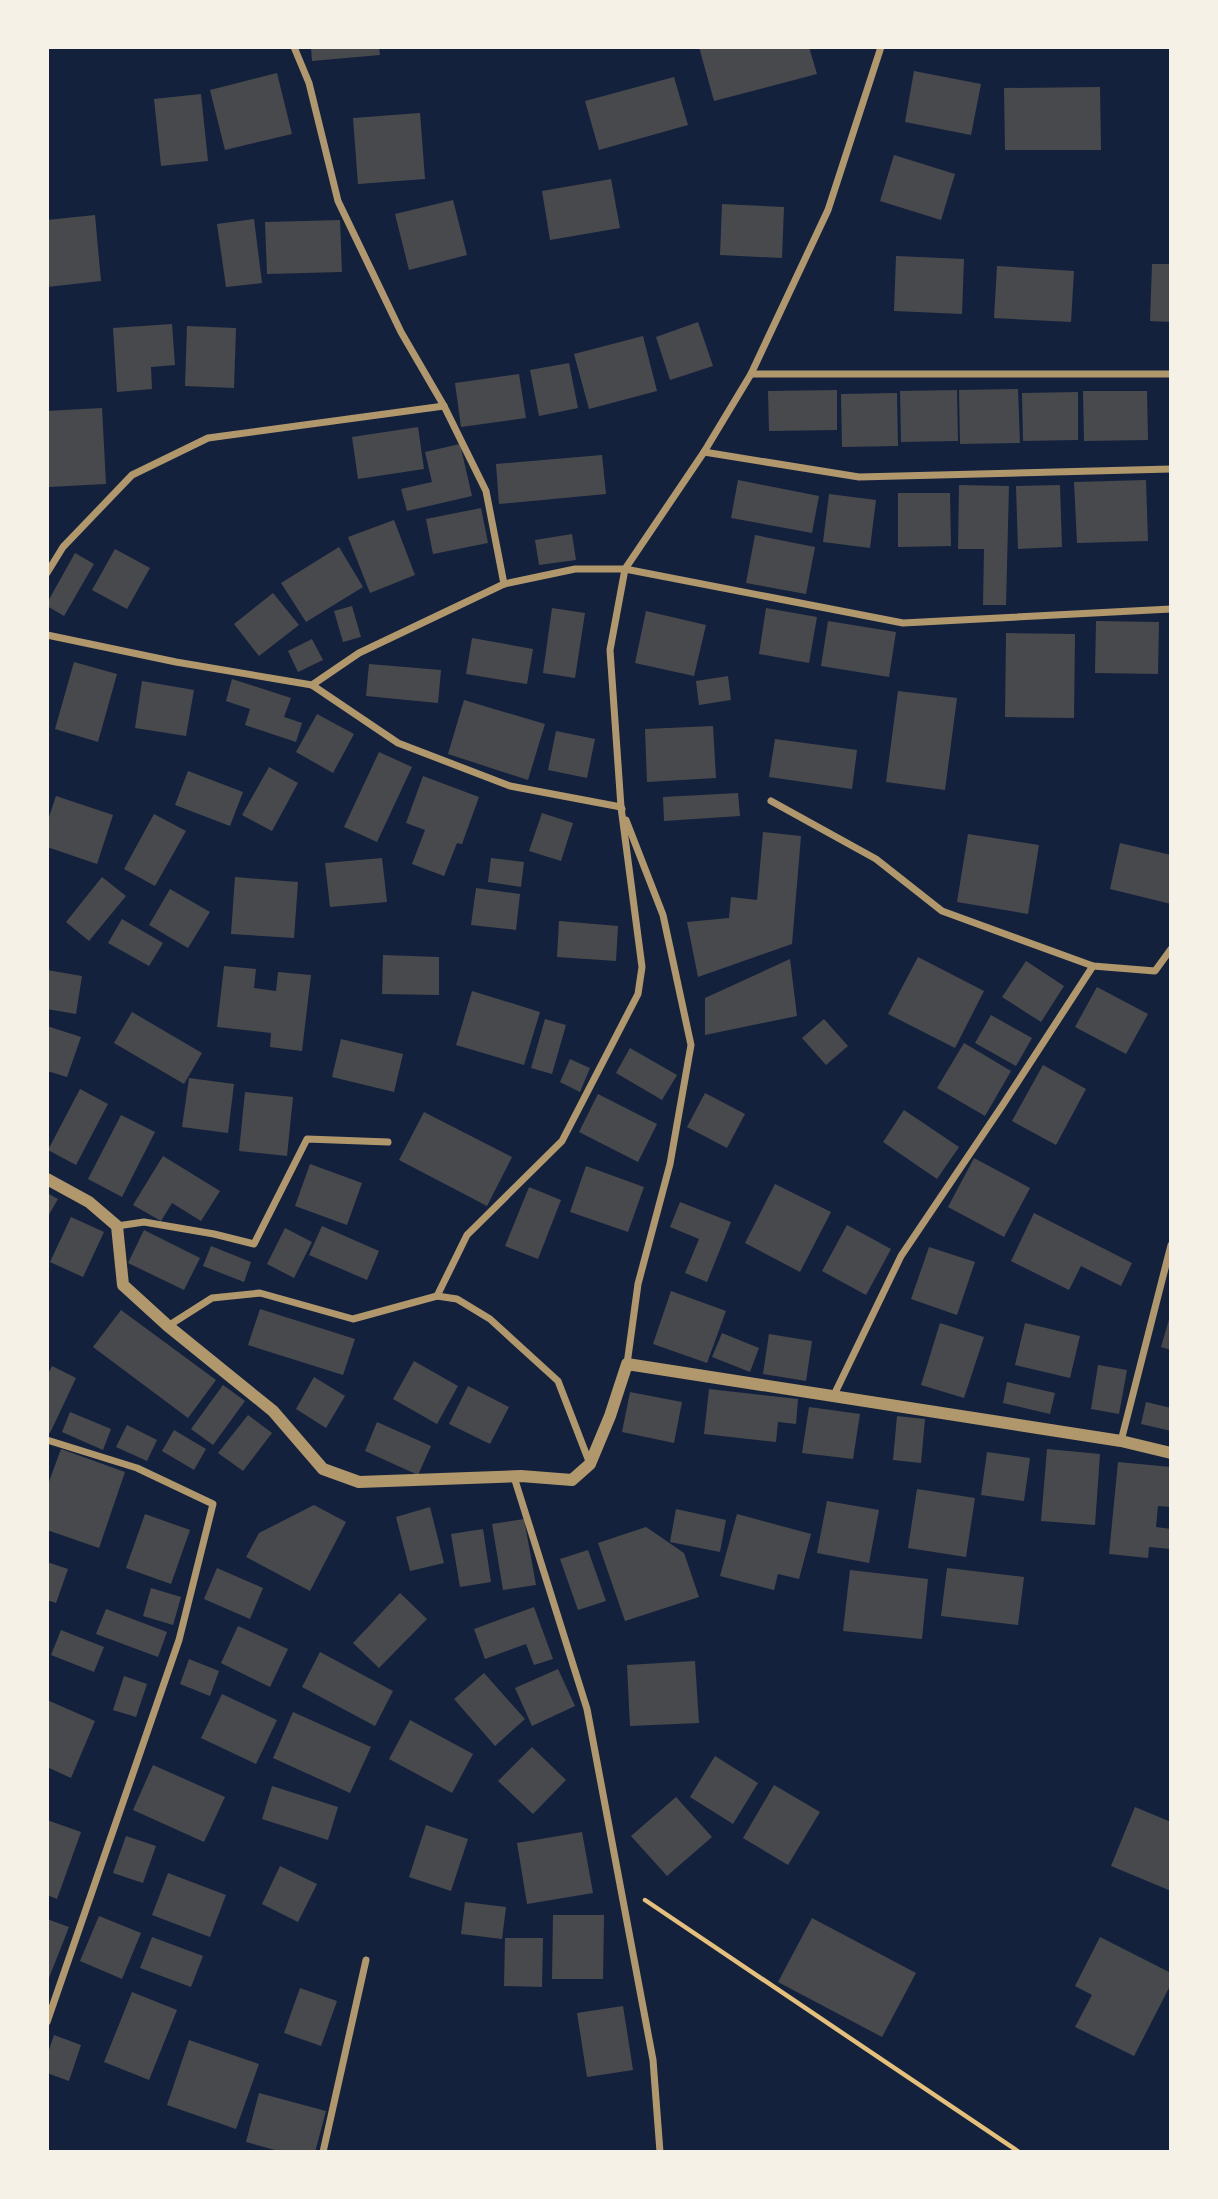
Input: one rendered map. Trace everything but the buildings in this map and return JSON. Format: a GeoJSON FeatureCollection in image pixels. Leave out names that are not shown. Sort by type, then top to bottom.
{"type":"FeatureCollection","features":[{"type":"Feature","properties":{"kind":"street"},"geometry":{"type":"LineString","coordinates":[[294,47],[309,83],[338,201],[401,332],[444,406],[486,491],[504,584]]}},
{"type":"Feature","properties":{"kind":"street"},"geometry":{"type":"LineString","coordinates":[[437,1296],[467,1235],[562,1140],[638,994],[642,967],[621,807],[610,650],[625,569],[704,452],[751,373],[828,210],[881,47]]}},
{"type":"Feature","properties":{"kind":"street"},"geometry":{"type":"LineString","coordinates":[[751,373],[1171,374]]}},
{"type":"Feature","properties":{"kind":"street"},"geometry":{"type":"LineString","coordinates":[[47,573],[64,547],[132,475],[208,438],[444,406]]}},
{"type":"Feature","properties":{"kind":"street"},"geometry":{"type":"LineString","coordinates":[[704,452],[859,477],[1171,469]]}},
{"type":"Feature","properties":{"kind":"street"},"geometry":{"type":"LineString","coordinates":[[312,685],[359,653],[504,584],[575,569],[625,569],[903,623],[1171,609]]}},
{"type":"Feature","properties":{"kind":"street"},"geometry":{"type":"LineString","coordinates":[[47,635],[176,662],[312,685],[398,743],[510,786],[621,807]]}},
{"type":"Feature","properties":{"kind":"street"},"geometry":{"type":"LineString","coordinates":[[771,801],[876,859],[942,911],[1093,966],[1155,971],[1171,949]]}},
{"type":"Feature","properties":{"kind":"street"},"geometry":{"type":"LineString","coordinates":[[47,1179],[89,1202],[117,1226],[123,1285],[168,1326],[273,1411],[323,1469],[359,1482],[514,1477],[572,1480],[590,1464],[610,1416],[626,1364],[638,1284],[670,1164],[691,1045],[663,915],[621,807]]}},
{"type":"Feature","properties":{"kind":"street"},"geometry":{"type":"LineString","coordinates":[[833,1397],[901,1255],[1093,966]]}},
{"type":"Feature","properties":{"kind":"street"},"geometry":{"type":"LineString","coordinates":[[117,1226],[144,1222],[254,1244],[307,1139],[388,1142]]}},
{"type":"Feature","properties":{"kind":"street"},"geometry":{"type":"LineString","coordinates":[[1121,1441],[1171,1245]]}},
{"type":"Feature","properties":{"kind":"street"},"geometry":{"type":"LineString","coordinates":[[168,1326],[212,1298],[260,1293],[353,1319],[437,1296],[457,1299],[490,1318],[558,1381],[590,1464]]}},
{"type":"Feature","properties":{"kind":"street"},"geometry":{"type":"LineString","coordinates":[[626,1364],[1121,1441],[1171,1453]]}},
{"type":"Feature","properties":{"kind":"street"},"geometry":{"type":"LineString","coordinates":[[47,1440],[137,1468],[213,1504],[179,1640],[47,2022]]}},
{"type":"Feature","properties":{"kind":"street"},"geometry":{"type":"LineString","coordinates":[[514,1477],[587,1709],[653,2060],[660,2152]]}},
{"type":"Feature","properties":{"kind":"street"},"geometry":{"type":"LineString","coordinates":[[323,2152],[366,1960]]}},
{"type":"Feature","properties":{"kind":"street"},"geometry":{"type":"LineString","coordinates":[[47,1991],[57,1994]]}},
{"type":"Feature","properties":{"kind":"path"},"geometry":{"type":"LineString","coordinates":[[618,1882],[1019,2152]]}}]}
